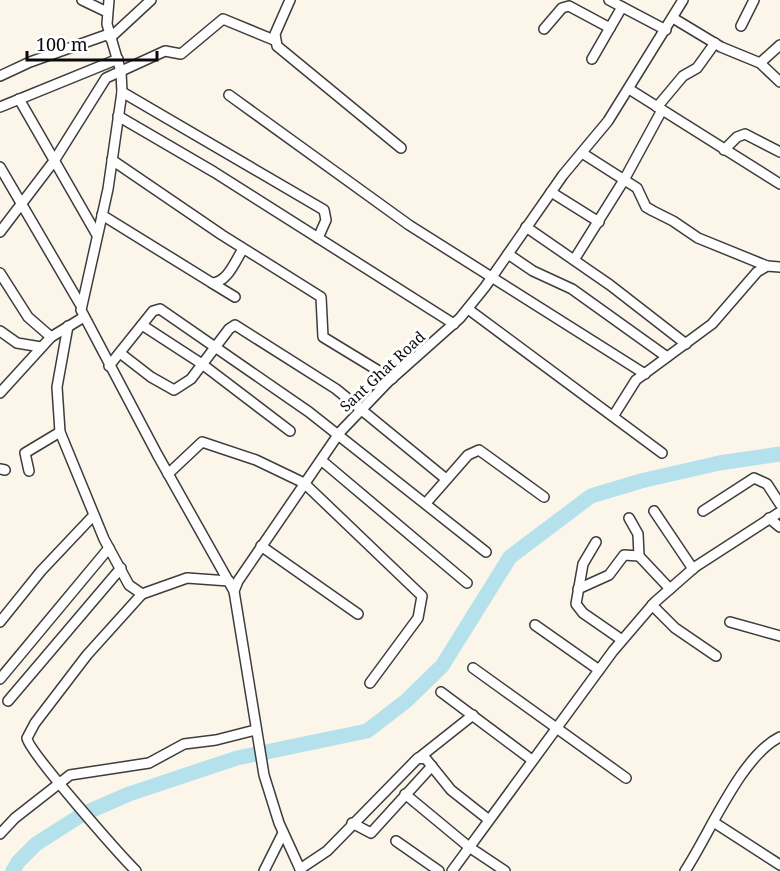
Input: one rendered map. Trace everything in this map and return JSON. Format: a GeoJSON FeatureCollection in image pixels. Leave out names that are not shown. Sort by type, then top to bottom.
{"type":"FeatureCollection","features":[{"type":"Feature","properties":{"kind":"street"},"geometry":{"type":"LineString","coordinates":[[82,0],[107,12]]}},
{"type":"Feature","properties":{"kind":"street"},"geometry":{"type":"LineString","coordinates":[[80,304],[102,215],[122,92],[118,59],[109,36],[107,12],[109,0]]}},
{"type":"Feature","properties":{"kind":"street"},"geometry":{"type":"LineString","coordinates":[[0,76],[30,62],[109,36],[151,0]]}},
{"type":"Feature","properties":{"kind":"street"},"geometry":{"type":"LineString","coordinates":[[274,40],[290,0]]}},
{"type":"Feature","properties":{"kind":"street"},"geometry":{"type":"LineString","coordinates":[[609,0],[666,30]]}},
{"type":"Feature","properties":{"kind":"street","name":"Sant Ghat Road"},"geometry":{"type":"LineString","coordinates":[[234,591],[261,546],[338,434],[359,409],[468,309],[551,192],[629,88],[683,0]]}},
{"type":"Feature","properties":{"kind":"street"},"geometry":{"type":"LineString","coordinates":[[741,26],[754,0]]}},
{"type":"Feature","properties":{"kind":"street"},"geometry":{"type":"LineString","coordinates":[[544,29],[562,8],[569,6],[609,28]]}},
{"type":"Feature","properties":{"kind":"street"},"geometry":{"type":"LineString","coordinates":[[592,59],[622,7]]}},
{"type":"Feature","properties":{"kind":"street"},"geometry":{"type":"LineString","coordinates":[[673,18],[715,44],[760,63],[780,82]]}},
{"type":"Feature","properties":{"kind":"street"},"geometry":{"type":"LineString","coordinates":[[0,232],[54,161],[106,78],[165,51],[181,54],[224,19],[274,40],[277,46],[401,147]]}},
{"type":"Feature","properties":{"kind":"street"},"geometry":{"type":"LineString","coordinates":[[574,260],[624,180],[659,108],[683,76],[697,68],[715,44]]}},
{"type":"Feature","properties":{"kind":"street"},"geometry":{"type":"LineString","coordinates":[[760,63],[780,45]]}},
{"type":"Feature","properties":{"kind":"street"},"geometry":{"type":"LineString","coordinates":[[0,107],[118,59]]}},
{"type":"Feature","properties":{"kind":"street"},"geometry":{"type":"LineString","coordinates":[[629,88],[780,184]]}},
{"type":"Feature","properties":{"kind":"street"},"geometry":{"type":"LineString","coordinates":[[122,92],[324,210],[327,220],[318,238]]}},
{"type":"Feature","properties":{"kind":"street"},"geometry":{"type":"LineString","coordinates":[[229,95],[409,225],[645,374]]}},
{"type":"Feature","properties":{"kind":"street"},"geometry":{"type":"LineString","coordinates":[[19,99],[97,235]]}},
{"type":"Feature","properties":{"kind":"street"},"geometry":{"type":"LineString","coordinates":[[118,116],[214,172],[454,324]]}},
{"type":"Feature","properties":{"kind":"street"},"geometry":{"type":"LineString","coordinates":[[724,150],[737,137],[745,134],[780,152]]}},
{"type":"Feature","properties":{"kind":"street"},"geometry":{"type":"LineString","coordinates":[[582,153],[640,192],[646,207],[674,221],[698,238],[767,266],[780,267]]}},
{"type":"Feature","properties":{"kind":"street"},"geometry":{"type":"LineString","coordinates":[[112,160],[243,249],[321,297],[323,337],[392,379]]}},
{"type":"Feature","properties":{"kind":"street"},"geometry":{"type":"LineString","coordinates":[[0,167],[80,304],[84,317],[110,366],[234,591],[252,694],[255,732],[264,774],[283,832],[301,870],[327,851],[352,823],[420,757],[473,715]]}},
{"type":"Feature","properties":{"kind":"street"},"geometry":{"type":"LineString","coordinates":[[551,192],[599,222]]}},
{"type":"Feature","properties":{"kind":"street"},"geometry":{"type":"LineString","coordinates":[[102,215],[235,297]]}},
{"type":"Feature","properties":{"kind":"street"},"geometry":{"type":"LineString","coordinates":[[526,227],[686,344]]}},
{"type":"Feature","properties":{"kind":"street"},"geometry":{"type":"LineString","coordinates":[[212,283],[227,275],[243,249]]}},
{"type":"Feature","properties":{"kind":"street"},"geometry":{"type":"LineString","coordinates":[[508,254],[533,271],[572,289],[667,357]]}},
{"type":"Feature","properties":{"kind":"street"},"geometry":{"type":"LineString","coordinates":[[614,415],[629,387],[712,324],[757,272],[767,266]]}},
{"type":"Feature","properties":{"kind":"street"},"geometry":{"type":"LineString","coordinates":[[0,273],[28,317],[51,337]]}},
{"type":"Feature","properties":{"kind":"street"},"geometry":{"type":"LineString","coordinates":[[110,366],[153,311],[160,309],[338,434],[486,552]]}},
{"type":"Feature","properties":{"kind":"street"},"geometry":{"type":"LineString","coordinates":[[468,309],[614,415],[662,453]]}},
{"type":"Feature","properties":{"kind":"street"},"geometry":{"type":"LineString","coordinates":[[0,393],[51,337],[84,317]]}},
{"type":"Feature","properties":{"kind":"street"},"geometry":{"type":"LineString","coordinates":[[142,325],[202,364],[290,431]]}},
{"type":"Feature","properties":{"kind":"street"},"geometry":{"type":"LineString","coordinates":[[68,326],[57,387],[60,432],[93,516],[109,548],[129,585],[142,594]]}},
{"type":"Feature","properties":{"kind":"street"},"geometry":{"type":"LineString","coordinates":[[120,353],[170,389],[185,385],[232,326],[238,326],[336,389],[446,479]]}},
{"type":"Feature","properties":{"kind":"street"},"geometry":{"type":"LineString","coordinates":[[0,332],[17,343],[41,347]]}},
{"type":"Feature","properties":{"kind":"street"},"geometry":{"type":"LineString","coordinates":[[30,471],[25,453],[60,432]]}},
{"type":"Feature","properties":{"kind":"street"},"geometry":{"type":"LineString","coordinates":[[168,474],[199,445],[207,441],[256,460],[304,483],[422,596],[418,618],[370,683]]}},
{"type":"Feature","properties":{"kind":"street"},"geometry":{"type":"LineString","coordinates":[[426,503],[468,455],[479,450],[544,497]]}},
{"type":"Feature","properties":{"kind":"street"},"geometry":{"type":"LineString","coordinates":[[321,460],[467,583]]}},
{"type":"Feature","properties":{"kind":"street"},"geometry":{"type":"LineString","coordinates":[[703,511],[754,478],[767,484],[780,504]]}},
{"type":"Feature","properties":{"kind":"street"},"geometry":{"type":"LineString","coordinates":[[654,511],[693,569]]}},
{"type":"Feature","properties":{"kind":"street"},"geometry":{"type":"LineString","coordinates":[[452,871],[599,670],[652,605],[693,569],[780,512]]}},
{"type":"Feature","properties":{"kind":"street"},"geometry":{"type":"LineString","coordinates":[[0,622],[41,571],[93,516]]}},
{"type":"Feature","properties":{"kind":"street"},"geometry":{"type":"LineString","coordinates":[[629,518],[638,534],[639,556],[670,589]]}},
{"type":"Feature","properties":{"kind":"street"},"geometry":{"type":"LineString","coordinates":[[769,518],[780,527]]}},
{"type":"Feature","properties":{"kind":"street"},"geometry":{"type":"LineString","coordinates":[[596,542],[586,558],[576,600],[578,608],[622,640]]}},
{"type":"Feature","properties":{"kind":"street"},"geometry":{"type":"LineString","coordinates":[[261,546],[358,614]]}},
{"type":"Feature","properties":{"kind":"street"},"geometry":{"type":"LineString","coordinates":[[0,679],[109,548]]}},
{"type":"Feature","properties":{"kind":"street"},"geometry":{"type":"LineString","coordinates":[[578,589],[609,575],[624,555],[639,556]]}},
{"type":"Feature","properties":{"kind":"street"},"geometry":{"type":"LineString","coordinates":[[8,701],[121,568]]}},
{"type":"Feature","properties":{"kind":"street"},"geometry":{"type":"LineString","coordinates":[[136,871],[105,840],[77,802],[30,750],[27,745],[29,733],[87,655],[142,594],[180,579],[229,581]]}},
{"type":"Feature","properties":{"kind":"street"},"geometry":{"type":"LineString","coordinates":[[652,605],[675,628],[716,656]]}},
{"type":"Feature","properties":{"kind":"street"},"geometry":{"type":"LineString","coordinates":[[730,622],[780,636]]}},
{"type":"Feature","properties":{"kind":"street"},"geometry":{"type":"LineString","coordinates":[[535,625],[599,670]]}},
{"type":"Feature","properties":{"kind":"street"},"geometry":{"type":"LineString","coordinates":[[472,668],[626,778]]}},
{"type":"Feature","properties":{"kind":"street"},"geometry":{"type":"LineString","coordinates":[[441,692],[532,760]]}},
{"type":"Feature","properties":{"kind":"street"},"geometry":{"type":"LineString","coordinates":[[0,834],[59,781],[70,775],[149,763],[184,744],[255,732]]}},
{"type":"Feature","properties":{"kind":"street"},"geometry":{"type":"LineString","coordinates":[[685,871],[751,759],[769,742],[780,737]]}},
{"type":"Feature","properties":{"kind":"street"},"geometry":{"type":"LineString","coordinates":[[420,757],[426,759],[451,790],[489,820]]}},
{"type":"Feature","properties":{"kind":"street"},"geometry":{"type":"LineString","coordinates":[[352,823],[371,833],[432,766]]}},
{"type":"Feature","properties":{"kind":"street"},"geometry":{"type":"LineString","coordinates":[[405,794],[469,847],[505,871]]}},
{"type":"Feature","properties":{"kind":"street"},"geometry":{"type":"LineString","coordinates":[[715,823],[780,865]]}},
{"type":"Feature","properties":{"kind":"street"},"geometry":{"type":"LineString","coordinates":[[264,871],[283,832]]}},
{"type":"Feature","properties":{"kind":"street"},"geometry":{"type":"LineString","coordinates":[[396,841],[439,871]]}},
{"type":"Feature","properties":{"kind":"waterway"},"geometry":{"type":"LineString","coordinates":[[13,871],[18,862],[36,844],[83,814],[129,794],[237,758],[367,731],[406,701],[442,666],[510,557],[591,496],[641,481],[719,463],[780,454]]}}]}
